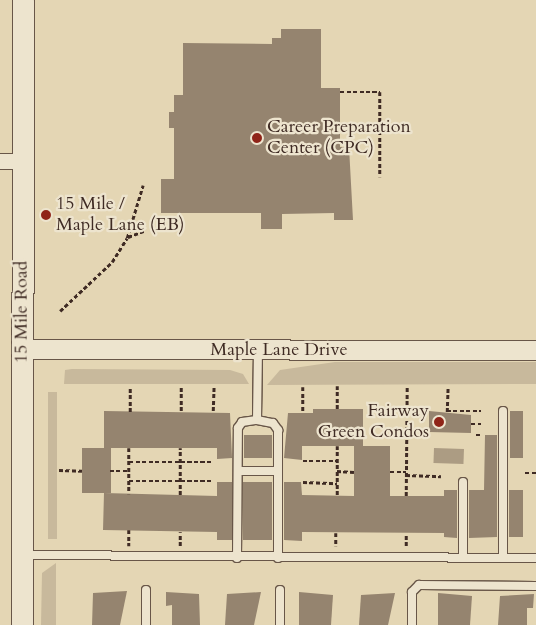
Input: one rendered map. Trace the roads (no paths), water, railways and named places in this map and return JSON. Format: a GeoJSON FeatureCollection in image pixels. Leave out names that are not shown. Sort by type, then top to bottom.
{"type":"FeatureCollection","features":[{"type":"Feature","properties":{"kind":"main road","name":"15 Mile Road"},"geometry":{"type":"LineString","coordinates":[[22,625],[23,0]]}},
{"type":"Feature","properties":{"kind":"street"},"geometry":{"type":"LineString","coordinates":[[0,161],[23,161]]}},
{"type":"Feature","properties":{"kind":"street","name":"Maple Lane Drive"},"geometry":{"type":"LineString","coordinates":[[23,349],[536,350]]}},
{"type":"Feature","properties":{"kind":"lane"},"geometry":{"type":"LineString","coordinates":[[257,420],[258,350]]}},
{"type":"Feature","properties":{"kind":"lane"},"geometry":{"type":"LineString","coordinates":[[502,558],[503,411]]}},
{"type":"Feature","properties":{"kind":"lane"},"geometry":{"type":"LineString","coordinates":[[237,558],[238,428],[242,422],[257,420],[273,423],[278,430],[278,558]]}},
{"type":"Feature","properties":{"kind":"lane"},"geometry":{"type":"LineString","coordinates":[[238,471],[278,471]]}},
{"type":"Feature","properties":{"kind":"lane"},"geometry":{"type":"LineString","coordinates":[[463,482],[463,558]]}},
{"type":"Feature","properties":{"kind":"lane"},"geometry":{"type":"LineString","coordinates":[[23,555],[237,558],[536,558]]}},
{"type":"Feature","properties":{"kind":"lane"},"geometry":{"type":"LineString","coordinates":[[412,625],[412,592],[419,585],[536,586]]}},
{"type":"Feature","properties":{"kind":"lane"},"geometry":{"type":"LineString","coordinates":[[146,590],[146,625]]}},
{"type":"Feature","properties":{"kind":"lane"},"geometry":{"type":"LineString","coordinates":[[280,590],[280,625]]}},
{"type":"Feature","properties":{"kind":"place","name":"Career Preparation Center (CPC)"},"geometry":{"type":"Point","coordinates":[257,138]}},
{"type":"Feature","properties":{"kind":"place","name":"15 Mile / Maple Lane (EB)"},"geometry":{"type":"Point","coordinates":[46,215]}},
{"type":"Feature","properties":{"kind":"place","name":"Fairway Green Condos"},"geometry":{"type":"Point","coordinates":[439,422]}}]}
